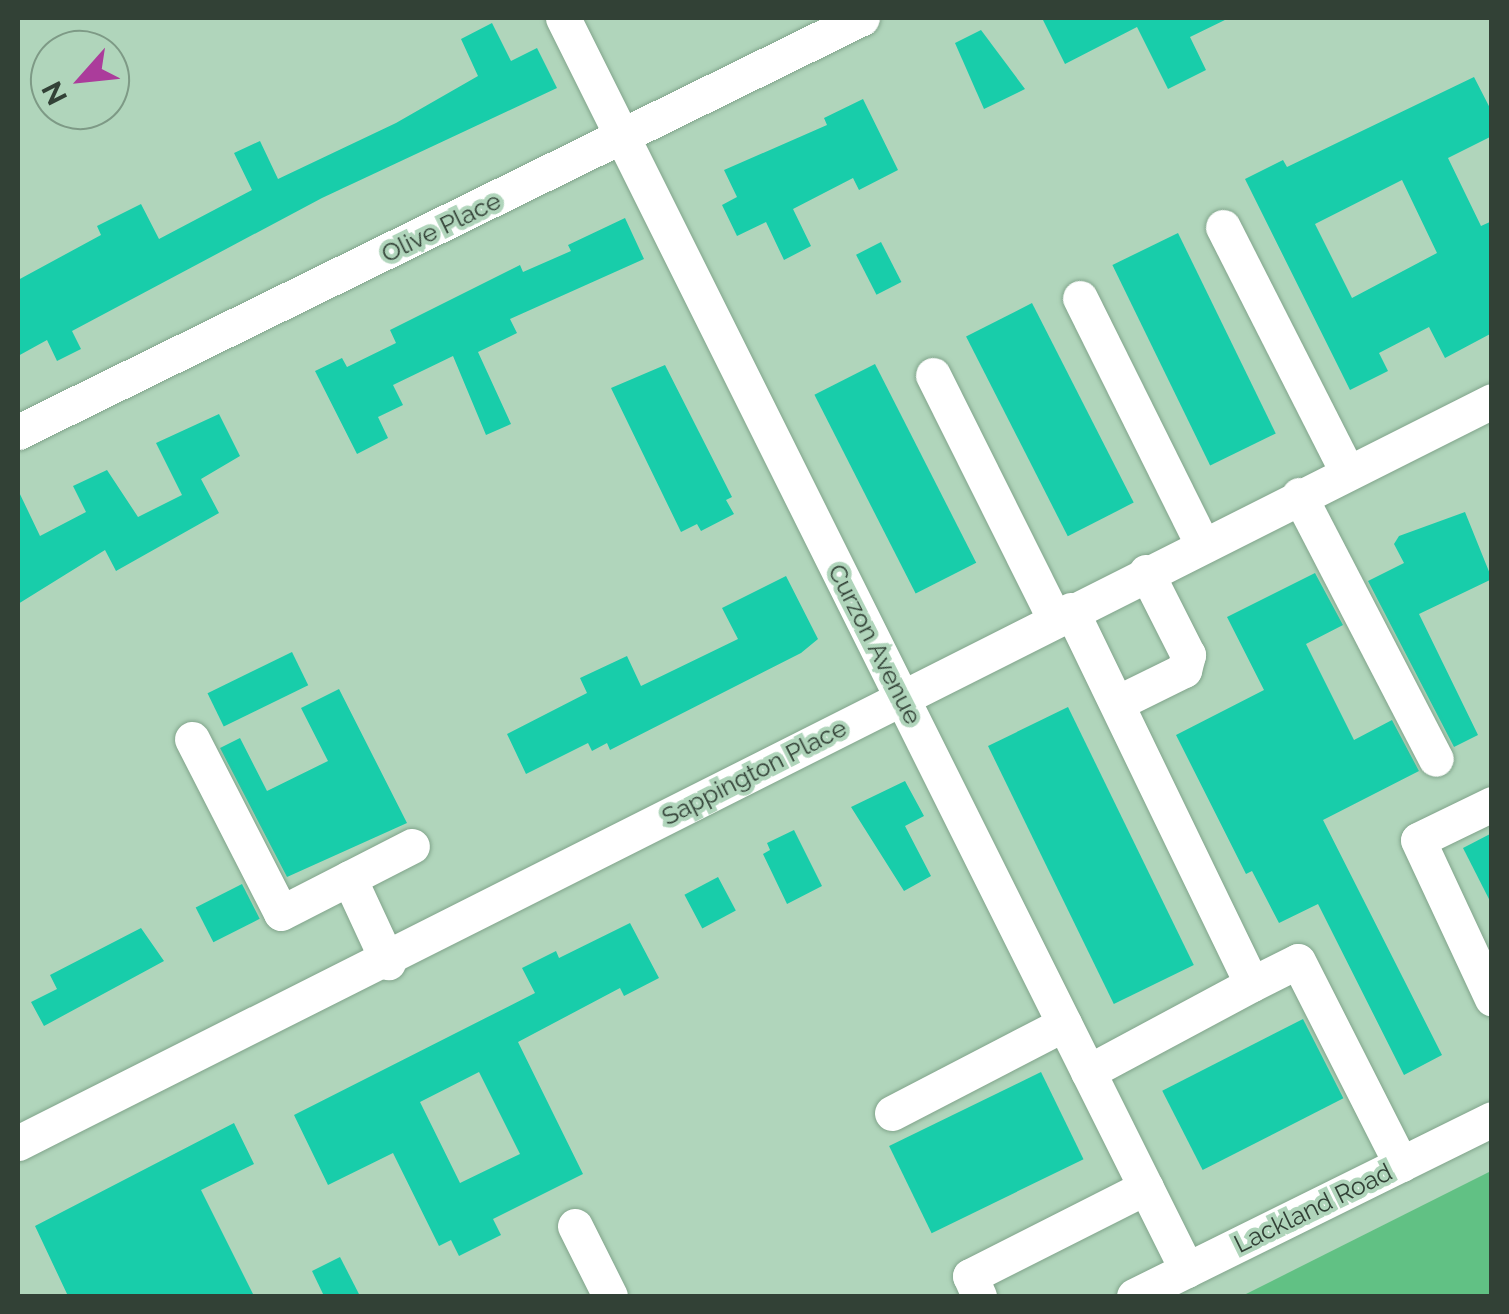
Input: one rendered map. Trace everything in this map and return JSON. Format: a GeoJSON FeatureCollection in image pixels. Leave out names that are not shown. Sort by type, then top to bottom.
{"type":"FeatureCollection","features":[{"type":"Feature","properties":{"kind":"street","name":"Curzon Avenue"},"geometry":{"type":"LineString","coordinates":[[563,18],[1188,1270]]}},
{"type":"Feature","properties":{"kind":"street","name":"Olive Place"},"geometry":{"type":"LineString","coordinates":[[18,432],[623,139],[862,18]]}},
{"type":"Feature","properties":{"kind":"street"},"geometry":{"type":"LineString","coordinates":[[1223,227],[1347,470]]}},
{"type":"Feature","properties":{"kind":"street"},"geometry":{"type":"LineString","coordinates":[[1080,298],[1202,544]]}},
{"type":"Feature","properties":{"kind":"street"},"geometry":{"type":"LineString","coordinates":[[933,375],[1116,704],[1252,984]]}},
{"type":"Feature","properties":{"kind":"street","name":"Sappington Place"},"geometry":{"type":"LineString","coordinates":[[18,1143],[388,962],[901,696],[1347,470],[1492,401]]}},
{"type":"Feature","properties":{"kind":"street"},"geometry":{"type":"LineString","coordinates":[[1299,495],[1436,760]]}},
{"type":"Feature","properties":{"kind":"street"},"geometry":{"type":"LineString","coordinates":[[1116,704],[1184,670],[1188,655],[1146,572]]}},
{"type":"Feature","properties":{"kind":"street"},"geometry":{"type":"LineString","coordinates":[[192,739],[276,910],[412,846]]}},
{"type":"Feature","properties":{"kind":"street"},"geometry":{"type":"LineString","coordinates":[[1492,804],[1418,840],[1492,999]]}},
{"type":"Feature","properties":{"kind":"street"},"geometry":{"type":"LineString","coordinates":[[349,878],[388,962]]}},
{"type":"Feature","properties":{"kind":"street"},"geometry":{"type":"LineString","coordinates":[[1088,1072],[1298,960],[1400,1164]]}},
{"type":"Feature","properties":{"kind":"street"},"geometry":{"type":"LineString","coordinates":[[892,1113],[1064,1024]]}},
{"type":"Feature","properties":{"kind":"street","name":"Lackland Road"},"geometry":{"type":"LineString","coordinates":[[1134,1296],[1492,1118]]}},
{"type":"Feature","properties":{"kind":"street"},"geometry":{"type":"LineString","coordinates":[[979,1296],[970,1276],[1146,1187]]}},
{"type":"Feature","properties":{"kind":"street"},"geometry":{"type":"LineString","coordinates":[[575,1226],[610,1296]]}},
{"type":"Feature","properties":{"kind":"green space"},"geometry":{"type":"Polygon","coordinates":[[[1491,1171],[1491,1296],[1242,1296],[1491,1171]]]}},
{"type":"Feature","properties":{"kind":"building"},"geometry":{"type":"Polygon","coordinates":[[[1042,18],[1229,18],[1190,37],[1206,70],[1168,89],[1137,27],[1065,64],[1042,18]]]}},
{"type":"Feature","properties":{"kind":"building"},"geometry":{"type":"Polygon","coordinates":[[[492,23],[511,61],[537,48],[557,88],[322,198],[72,331],[81,349],[57,361],[47,340],[18,356],[18,280],[101,235],[97,226],[141,204],[159,239],[252,190],[234,153],[260,141],[278,179],[396,123],[478,76],[461,39],[492,23]]]}},
{"type":"Feature","properties":{"kind":"building"},"geometry":{"type":"Polygon","coordinates":[[[981,30],[1025,89],[984,109],[955,43],[981,30]]]}},
{"type":"Feature","properties":{"kind":"building"},"geometry":{"type":"Polygon","coordinates":[[[1474,77],[1492,112],[1492,136],[1448,158],[1481,226],[1492,221],[1492,333],[1445,358],[1429,327],[1379,353],[1388,371],[1350,390],[1245,179],[1283,160],[1287,167],[1474,77]],[[1402,180],[1315,224],[1352,298],[1437,253],[1402,180]]]}},
{"type":"Feature","properties":{"kind":"building"},"geometry":{"type":"Polygon","coordinates":[[[863,99],[898,170],[859,190],[853,178],[793,209],[811,246],[784,260],[766,222],[737,236],[722,205],[737,197],[724,170],[827,125],[824,118],[863,99]]]}},
{"type":"Feature","properties":{"kind":"building"},"geometry":{"type":"Polygon","coordinates":[[[625,218],[644,259],[510,319],[517,333],[478,352],[511,424],[486,435],[453,356],[393,385],[403,405],[378,417],[388,438],[357,454],[315,371],[342,358],[347,367],[396,343],[390,330],[520,265],[523,272],[571,251],[568,245],[625,218]]]}},
{"type":"Feature","properties":{"kind":"building"},"geometry":{"type":"Polygon","coordinates":[[[1178,233],[1276,433],[1210,465],[1112,265],[1178,233]]]}},
{"type":"Feature","properties":{"kind":"building"},"geometry":{"type":"Polygon","coordinates":[[[881,242],[901,282],[876,295],[856,255],[881,242]]]}},
{"type":"Feature","properties":{"kind":"building"},"geometry":{"type":"Polygon","coordinates":[[[1032,303],[1134,503],[1068,536],[966,337],[1032,303]]]}},
{"type":"Feature","properties":{"kind":"building"},"geometry":{"type":"Polygon","coordinates":[[[875,364],[976,563],[916,594],[814,395],[875,364]]]}},
{"type":"Feature","properties":{"kind":"building"},"geometry":{"type":"Polygon","coordinates":[[[665,365],[732,497],[726,500],[734,514],[701,531],[697,524],[681,532],[611,388],[665,365]]]}},
{"type":"Feature","properties":{"kind":"building"},"geometry":{"type":"Polygon","coordinates":[[[219,414],[240,456],[201,479],[219,513],[116,571],[105,550],[18,604],[18,490],[40,536],[86,512],[73,486],[107,470],[138,517],[182,495],[156,443],[219,414]]]}},
{"type":"Feature","properties":{"kind":"building"},"geometry":{"type":"Polygon","coordinates":[[[1465,512],[1492,579],[1419,614],[1478,735],[1454,747],[1368,581],[1404,563],[1394,544],[1399,536],[1465,512]]]}},
{"type":"Feature","properties":{"kind":"building"},"geometry":{"type":"Polygon","coordinates":[[[1315,573],[1343,625],[1306,644],[1354,740],[1392,720],[1419,771],[1323,820],[1442,1055],[1404,1075],[1318,904],[1279,923],[1252,871],[1246,874],[1176,735],[1264,690],[1227,617],[1315,573]]]}},
{"type":"Feature","properties":{"kind":"building"},"geometry":{"type":"Polygon","coordinates":[[[786,576],[818,639],[801,653],[610,750],[607,743],[592,751],[588,743],[526,774],[507,734],[587,693],[580,678],[627,656],[641,686],[738,639],[722,608],[786,576]]]}},
{"type":"Feature","properties":{"kind":"building"},"geometry":{"type":"Polygon","coordinates":[[[292,652],[308,685],[224,726],[208,693],[292,652]]]}},
{"type":"Feature","properties":{"kind":"building"},"geometry":{"type":"Polygon","coordinates":[[[339,689],[407,823],[287,877],[220,748],[240,738],[267,791],[328,761],[301,708],[339,689]]]}},
{"type":"Feature","properties":{"kind":"building"},"geometry":{"type":"Polygon","coordinates":[[[1068,707],[1194,965],[1114,1004],[988,746],[1068,707]]]}},
{"type":"Feature","properties":{"kind":"building"},"geometry":{"type":"Polygon","coordinates":[[[905,781],[924,816],[905,826],[931,876],[904,891],[851,807],[905,781]]]}},
{"type":"Feature","properties":{"kind":"building"},"geometry":{"type":"Polygon","coordinates":[[[794,830],[822,886],[787,904],[763,854],[770,850],[767,843],[794,830]]]}},
{"type":"Feature","properties":{"kind":"building"},"geometry":{"type":"Polygon","coordinates":[[[1492,833],[1492,905],[1463,848],[1492,833]]]}},
{"type":"Feature","properties":{"kind":"building"},"geometry":{"type":"Polygon","coordinates":[[[718,877],[736,911],[702,928],[684,895],[718,877]]]}},
{"type":"Feature","properties":{"kind":"building"},"geometry":{"type":"Polygon","coordinates":[[[242,884],[260,919],[213,942],[196,908],[242,884]]]}},
{"type":"Feature","properties":{"kind":"building"},"geometry":{"type":"Polygon","coordinates":[[[630,923],[659,978],[624,996],[620,988],[518,1042],[583,1174],[493,1219],[501,1235],[459,1256],[451,1240],[439,1246],[393,1153],[328,1185],[294,1115],[535,993],[522,968],[556,951],[559,958],[630,923]],[[479,1072],[420,1102],[460,1183],[520,1154],[479,1072]]]}},
{"type":"Feature","properties":{"kind":"building"},"geometry":{"type":"Polygon","coordinates":[[[141,928],[164,961],[44,1026],[31,1002],[57,989],[50,975],[141,928]]]}},
{"type":"Feature","properties":{"kind":"building"},"geometry":{"type":"Polygon","coordinates":[[[1303,1019],[1343,1098],[1203,1170],[1162,1091],[1303,1019]]]}},
{"type":"Feature","properties":{"kind":"building"},"geometry":{"type":"Polygon","coordinates":[[[1041,1072],[1084,1159],[932,1233],[889,1146],[1041,1072]]]}},
{"type":"Feature","properties":{"kind":"building"},"geometry":{"type":"Polygon","coordinates":[[[234,1123],[254,1164],[201,1190],[254,1296],[68,1296],[35,1226],[234,1123]]]}},
{"type":"Feature","properties":{"kind":"building"},"geometry":{"type":"Polygon","coordinates":[[[340,1257],[360,1296],[324,1296],[312,1271],[340,1257]]]}}]}
